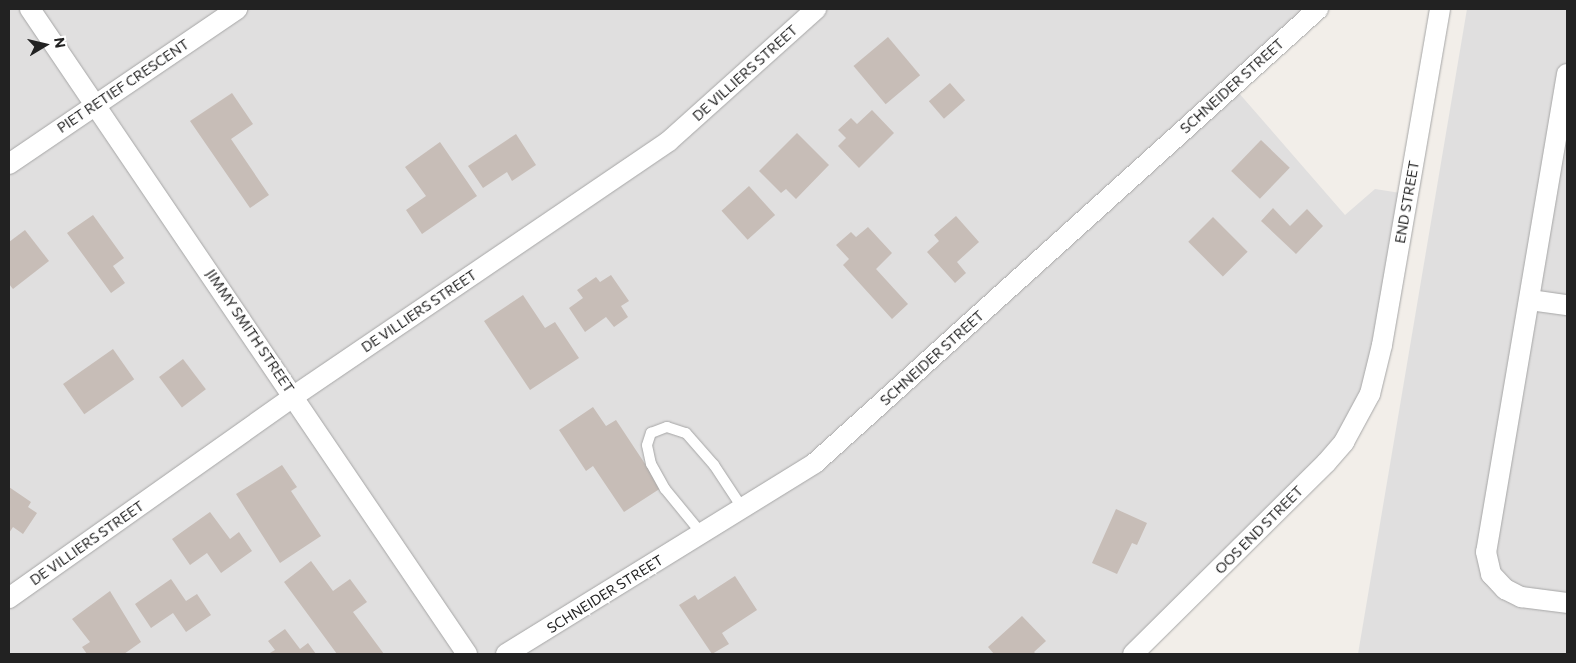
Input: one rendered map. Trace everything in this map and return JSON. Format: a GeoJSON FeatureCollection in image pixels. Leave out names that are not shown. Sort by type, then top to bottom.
{"type":"FeatureCollection","features":[{"type":"Feature","properties":{"kind":"street","name":"JIMMY SMITH STREET"},"geometry":{"type":"LineString","coordinates":[[30,9],[467,654]]}},
{"type":"Feature","properties":{"kind":"street","name":"PIET RETIEF CRESCENT"},"geometry":{"type":"LineString","coordinates":[[9,164],[237,9]]}},
{"type":"Feature","properties":{"kind":"street","name":"DE VILLIERS STREET"},"geometry":{"type":"LineString","coordinates":[[9,598],[294,396],[669,141],[816,9]]}},
{"type":"Feature","properties":{"kind":"street","name":"SCHNEIDER STREET"},"geometry":{"type":"LineString","coordinates":[[506,654],[798,476],[828,452],[1318,9]]}},
{"type":"Feature","properties":{"kind":"street","name":"END STREET"},"geometry":{"type":"LineString","coordinates":[[1370,394],[1381,354],[1440,9]]}},
{"type":"Feature","properties":{"kind":"street"},"geometry":{"type":"LineString","coordinates":[[1567,74],[1486,552],[1488,563],[1498,584],[1513,594],[1567,603]]}},
{"type":"Feature","properties":{"kind":"street"},"geometry":{"type":"LineString","coordinates":[[1530,300],[1567,305]]}},
{"type":"Feature","properties":{"kind":"street","name":"OOS END STREET"},"geometry":{"type":"LineString","coordinates":[[1133,654],[1326,463],[1349,434],[1370,394]]}},
{"type":"Feature","properties":{"kind":"lane"},"geometry":{"type":"LineString","coordinates":[[702,534],[665,489],[651,464],[647,445],[651,432],[667,427],[686,433],[714,465],[743,509]]}},
{"type":"Feature","properties":{"kind":"shaded area"},"geometry":{"type":"Polygon","coordinates":[[[9,9],[1316,9],[1231,84],[1345,215],[1375,189],[1407,194],[1381,346],[1343,442],[1131,654],[9,654],[9,9]]]}},
{"type":"Feature","properties":{"kind":"shaded area"},"geometry":{"type":"Polygon","coordinates":[[[1467,9],[1567,9],[1567,654],[1358,654],[1467,9]]]}},
{"type":"Feature","properties":{"kind":"building"},"geometry":{"type":"Polygon","coordinates":[[[888,37],[920,75],[886,104],[854,66],[888,37]]]}},
{"type":"Feature","properties":{"kind":"building"},"geometry":{"type":"Polygon","coordinates":[[[950,83],[965,100],[944,119],[929,101],[950,83]]]}},
{"type":"Feature","properties":{"kind":"building"},"geometry":{"type":"Polygon","coordinates":[[[232,93],[253,124],[231,139],[269,195],[250,208],[190,121],[232,93]]]}},
{"type":"Feature","properties":{"kind":"building"},"geometry":{"type":"Polygon","coordinates":[[[872,110],[894,133],[859,168],[838,146],[846,138],[838,130],[851,118],[857,124],[872,110]]]}},
{"type":"Feature","properties":{"kind":"building"},"geometry":{"type":"Polygon","coordinates":[[[797,133],[829,165],[796,199],[786,189],[781,193],[759,171],[797,133]]]}},
{"type":"Feature","properties":{"kind":"building"},"geometry":{"type":"Polygon","coordinates":[[[516,134],[536,165],[512,181],[507,172],[483,188],[468,166],[516,134]]]}},
{"type":"Feature","properties":{"kind":"building"},"geometry":{"type":"Polygon","coordinates":[[[1261,140],[1290,168],[1260,199],[1231,171],[1261,140]]]}},
{"type":"Feature","properties":{"kind":"building"},"geometry":{"type":"Polygon","coordinates":[[[440,142],[477,196],[422,234],[406,210],[426,196],[405,167],[440,142]]]}},
{"type":"Feature","properties":{"kind":"building"},"geometry":{"type":"Polygon","coordinates":[[[749,186],[775,215],[748,240],[722,211],[749,186]]]}},
{"type":"Feature","properties":{"kind":"building"},"geometry":{"type":"Polygon","coordinates":[[[1273,208],[1290,226],[1307,209],[1323,226],[1296,254],[1261,221],[1273,208]]]}},
{"type":"Feature","properties":{"kind":"building"},"geometry":{"type":"Polygon","coordinates":[[[93,215],[124,258],[113,266],[125,283],[111,293],[67,233],[93,215]]]}},
{"type":"Feature","properties":{"kind":"building"},"geometry":{"type":"Polygon","coordinates":[[[956,216],[979,242],[957,262],[966,273],[955,283],[927,252],[939,241],[934,235],[956,216]]]}},
{"type":"Feature","properties":{"kind":"building"},"geometry":{"type":"Polygon","coordinates":[[[1213,217],[1248,252],[1223,276],[1188,242],[1213,217]]]}},
{"type":"Feature","properties":{"kind":"building"},"geometry":{"type":"Polygon","coordinates":[[[868,227],[892,253],[876,269],[908,304],[892,319],[843,265],[849,259],[836,245],[851,232],[856,237],[868,227]]]}},
{"type":"Feature","properties":{"kind":"building"},"geometry":{"type":"Polygon","coordinates":[[[25,230],[49,261],[13,289],[9,284],[9,242],[25,230]]]}},
{"type":"Feature","properties":{"kind":"building"},"geometry":{"type":"Polygon","coordinates":[[[611,275],[629,301],[621,306],[628,317],[614,327],[606,317],[585,332],[569,308],[583,298],[577,290],[596,277],[600,282],[611,275]]]}},
{"type":"Feature","properties":{"kind":"building"},"geometry":{"type":"Polygon","coordinates":[[[523,295],[545,328],[555,322],[579,358],[530,390],[484,321],[523,295]]]}},
{"type":"Feature","properties":{"kind":"building"},"geometry":{"type":"Polygon","coordinates":[[[113,349],[134,379],[84,414],[63,384],[113,349]]]}},
{"type":"Feature","properties":{"kind":"building"},"geometry":{"type":"Polygon","coordinates":[[[183,359],[206,389],[182,407],[159,377],[183,359]]]}},
{"type":"Feature","properties":{"kind":"building"},"geometry":{"type":"Polygon","coordinates":[[[593,407],[606,426],[616,420],[661,488],[624,512],[593,466],[586,471],[559,430],[593,407]]]}},
{"type":"Feature","properties":{"kind":"building"},"geometry":{"type":"Polygon","coordinates":[[[282,465],[297,487],[291,491],[321,536],[280,563],[236,494],[282,465]]]}},
{"type":"Feature","properties":{"kind":"building"},"geometry":{"type":"Polygon","coordinates":[[[9,487],[31,502],[28,507],[37,513],[23,534],[13,527],[9,533],[9,487]]]}},
{"type":"Feature","properties":{"kind":"building"},"geometry":{"type":"Polygon","coordinates":[[[1116,509],[1147,523],[1137,545],[1132,543],[1117,574],[1092,563],[1116,509]]]}},
{"type":"Feature","properties":{"kind":"building"},"geometry":{"type":"Polygon","coordinates":[[[210,512],[230,539],[239,532],[252,551],[221,573],[207,553],[190,565],[172,539],[210,512]]]}},
{"type":"Feature","properties":{"kind":"building"},"geometry":{"type":"Polygon","coordinates":[[[311,561],[333,591],[350,579],[367,602],[353,612],[384,654],[337,654],[284,582],[311,561]]]}},
{"type":"Feature","properties":{"kind":"building"},"geometry":{"type":"Polygon","coordinates":[[[735,576],[757,610],[722,633],[729,644],[712,654],[679,605],[695,595],[698,600],[735,576]]]}},
{"type":"Feature","properties":{"kind":"building"},"geometry":{"type":"Polygon","coordinates":[[[171,579],[186,601],[197,594],[211,615],[186,632],[173,613],[151,628],[135,604],[171,579]]]}},
{"type":"Feature","properties":{"kind":"building"},"geometry":{"type":"Polygon","coordinates":[[[110,591],[141,642],[124,654],[87,654],[82,647],[90,642],[72,619],[110,591]]]}},
{"type":"Feature","properties":{"kind":"building"},"geometry":{"type":"Polygon","coordinates":[[[1022,616],[1046,641],[1034,652],[1036,654],[994,654],[988,647],[1022,616]]]}},
{"type":"Feature","properties":{"kind":"building"},"geometry":{"type":"Polygon","coordinates":[[[285,629],[300,649],[308,643],[316,654],[268,654],[275,650],[268,641],[285,629]]]}}]}
